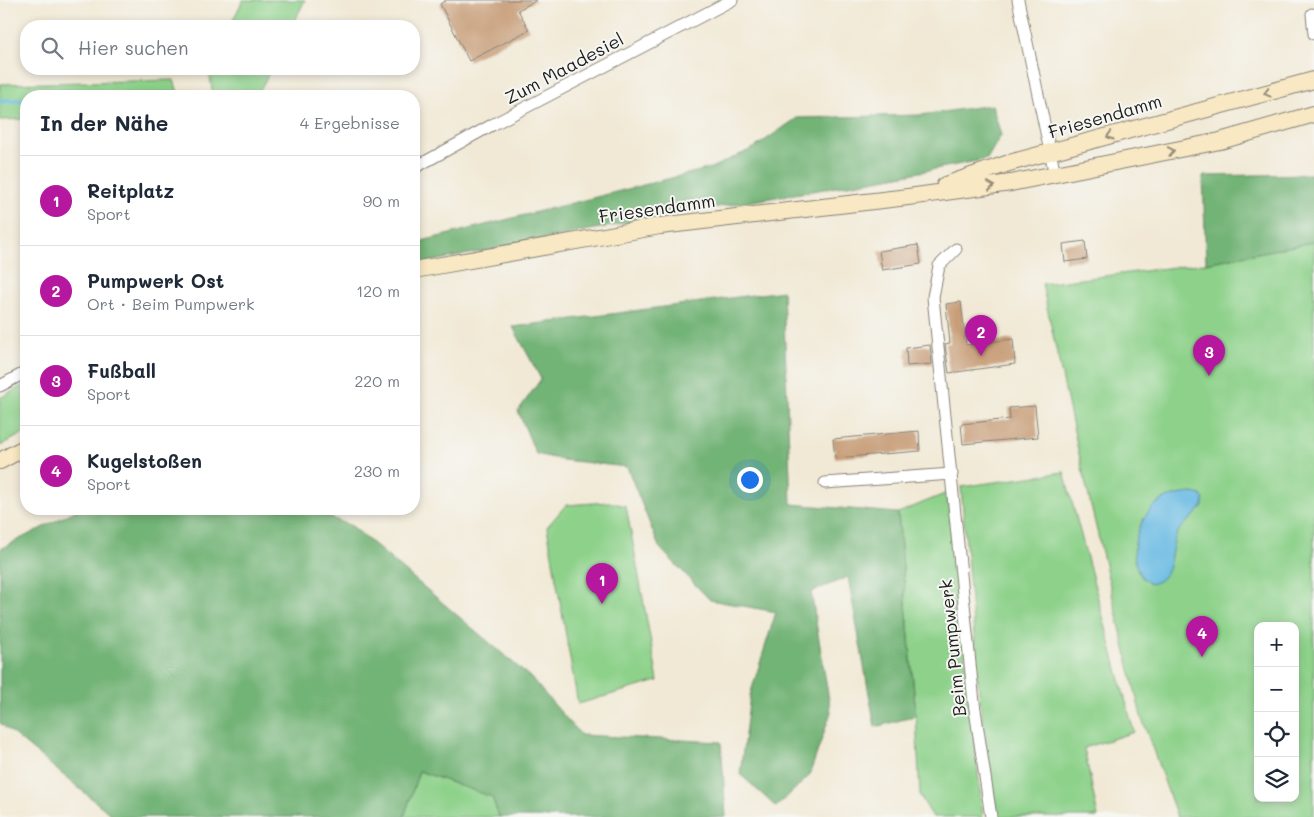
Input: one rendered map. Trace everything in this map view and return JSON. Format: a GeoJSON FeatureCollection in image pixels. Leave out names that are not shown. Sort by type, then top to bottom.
{"type":"FeatureCollection","features":[{"type":"Feature","properties":{"kind":"main road","name":"Friesendamm"},"geometry":{"type":"LineString","coordinates":[[908,197],[1009,163],[1314,80]]}},
{"type":"Feature","properties":{"kind":"main road","name":"Friesendamm"},"geometry":{"type":"LineString","coordinates":[[420,269],[660,226],[1011,183],[1220,141],[1314,114]]}},
{"type":"Feature","properties":{"kind":"main road"},"geometry":{"type":"LineString","coordinates":[[0,461],[20,451]]}},
{"type":"Feature","properties":{"kind":"street","name":"Zum Maadesiel"},"geometry":{"type":"LineString","coordinates":[[420,165],[732,0]]}},
{"type":"Feature","properties":{"kind":"street"},"geometry":{"type":"LineString","coordinates":[[1018,0],[1055,175]]}},
{"type":"Feature","properties":{"kind":"street"},"geometry":{"type":"LineString","coordinates":[[1312,14],[1314,34]]}},
{"type":"Feature","properties":{"kind":"street","name":"Beim Pumpwerk"},"geometry":{"type":"LineString","coordinates":[[956,248],[939,266],[933,297],[974,703],[991,817]]}},
{"type":"Feature","properties":{"kind":"street"},"geometry":{"type":"LineString","coordinates":[[0,386],[20,375]]}},
{"type":"Feature","properties":{"kind":"street"},"geometry":{"type":"LineString","coordinates":[[825,483],[952,474]]}},
{"type":"Feature","properties":{"kind":"green space"},"geometry":{"type":"Polygon","coordinates":[[[243,0],[305,0],[295,20],[233,20],[243,0]]]}},
{"type":"Feature","properties":{"kind":"green space"},"geometry":{"type":"Polygon","coordinates":[[[210,75],[268,75],[260,90],[212,90],[210,75]]]}},
{"type":"Feature","properties":{"kind":"green space"},"geometry":{"type":"Polygon","coordinates":[[[174,80],[177,90],[20,90],[20,119],[0,120],[0,84],[174,80]]]}},
{"type":"Feature","properties":{"kind":"green space"},"geometry":{"type":"Polygon","coordinates":[[[992,105],[1001,135],[987,159],[883,179],[635,221],[420,264],[420,241],[711,168],[754,148],[797,118],[921,115],[992,105]]]}},
{"type":"Feature","properties":{"kind":"green space"},"geometry":{"type":"Polygon","coordinates":[[[1314,174],[1314,242],[1206,263],[1203,176],[1314,174]]]}},
{"type":"Feature","properties":{"kind":"green space"},"geometry":{"type":"Polygon","coordinates":[[[1314,242],[1314,817],[1177,817],[1141,716],[1082,468],[1042,284],[1206,263],[1314,242]]]}},
{"type":"Feature","properties":{"kind":"green space"},"geometry":{"type":"Polygon","coordinates":[[[783,291],[791,504],[898,513],[916,716],[875,727],[848,577],[811,592],[831,712],[809,776],[776,807],[740,774],[750,695],[776,612],[710,600],[659,547],[627,467],[563,460],[536,454],[518,411],[541,379],[513,327],[783,291]]]}},
{"type":"Feature","properties":{"kind":"green space"},"geometry":{"type":"Polygon","coordinates":[[[20,387],[20,435],[0,446],[0,398],[20,387]]]}},
{"type":"Feature","properties":{"kind":"green space"},"geometry":{"type":"Polygon","coordinates":[[[1064,472],[1134,732],[1084,748],[1098,817],[997,817],[980,703],[961,487],[1064,472]]]}},
{"type":"Feature","properties":{"kind":"green space"},"geometry":{"type":"Polygon","coordinates":[[[947,493],[983,817],[933,817],[920,796],[916,716],[898,513],[947,493]]]}},
{"type":"Feature","properties":{"kind":"green space"},"geometry":{"type":"Polygon","coordinates":[[[609,502],[626,506],[658,681],[578,704],[547,527],[566,505],[609,502]]]}},
{"type":"Feature","properties":{"kind":"green space"},"geometry":{"type":"Polygon","coordinates":[[[67,515],[324,515],[352,526],[530,677],[581,735],[721,742],[726,817],[499,817],[492,797],[419,771],[404,817],[114,817],[0,723],[0,549],[67,515]]]}},
{"type":"Feature","properties":{"kind":"green space"},"geometry":{"type":"Polygon","coordinates":[[[419,771],[492,797],[499,817],[404,817],[419,771]]]}},
{"type":"Feature","properties":{"kind":"water"},"geometry":{"type":"Polygon","coordinates":[[[1193,493],[1201,495],[1204,500],[1203,506],[1178,532],[1170,563],[1164,577],[1150,584],[1141,576],[1135,558],[1136,536],[1140,526],[1152,508],[1159,502],[1166,498],[1193,493]]]}},
{"type":"Feature","properties":{"kind":"building"},"geometry":{"type":"Polygon","coordinates":[[[446,0],[537,0],[518,10],[529,30],[469,61],[440,4],[446,0]]]}},
{"type":"Feature","properties":{"kind":"building"},"geometry":{"type":"Polygon","coordinates":[[[1085,241],[1087,259],[1065,262],[1063,244],[1085,241]]]}},
{"type":"Feature","properties":{"kind":"building"},"geometry":{"type":"Polygon","coordinates":[[[918,245],[921,264],[882,270],[879,251],[918,245]]]}},
{"type":"Feature","properties":{"kind":"building"},"geometry":{"type":"Polygon","coordinates":[[[961,302],[966,345],[1013,339],[1015,364],[949,373],[945,344],[950,343],[946,304],[961,302]]]}},
{"type":"Feature","properties":{"kind":"building"},"geometry":{"type":"Polygon","coordinates":[[[930,345],[932,364],[907,366],[906,348],[930,345]]]}},
{"type":"Feature","properties":{"kind":"building"},"geometry":{"type":"Polygon","coordinates":[[[1035,406],[1038,437],[963,444],[961,424],[1010,419],[1009,408],[1035,406]]]}},
{"type":"Feature","properties":{"kind":"building"},"geometry":{"type":"Polygon","coordinates":[[[919,431],[920,451],[835,458],[833,439],[919,431]]]}},
{"type":"Feature","properties":{"kind":"waterway"},"geometry":{"type":"LineString","coordinates":[[0,101],[20,100]]}},
{"type":"Feature","properties":{"kind":"place","name":"Pumpwerk Ost"},"geometry":{"type":"Point","coordinates":[981,356]}},
{"type":"Feature","properties":{"kind":"place","name":"Fußball"},"geometry":{"type":"Point","coordinates":[1209,376]}},
{"type":"Feature","properties":{"kind":"place","name":"Reitplatz"},"geometry":{"type":"Point","coordinates":[602,604]}},
{"type":"Feature","properties":{"kind":"place","name":"Kugelstoßen"},"geometry":{"type":"Point","coordinates":[1202,657]}}]}
